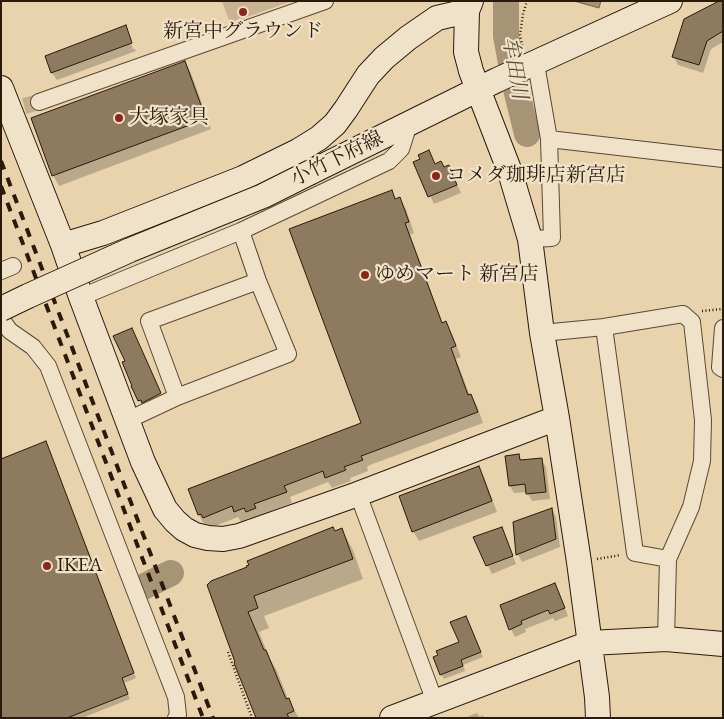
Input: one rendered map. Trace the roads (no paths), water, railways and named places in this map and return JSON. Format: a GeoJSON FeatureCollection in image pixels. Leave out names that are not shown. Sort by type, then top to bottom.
{"type":"FeatureCollection","features":[{"type":"Feature","properties":{"kind":"street"},"geometry":{"type":"LineString","coordinates":[[39,102],[325,1]]}},
{"type":"Feature","properties":{"kind":"street","name":"小竹下府線"},"geometry":{"type":"LineString","coordinates":[[1,309],[130,250],[263,196],[488,85],[670,1]]}},
{"type":"Feature","properties":{"kind":"street"},"geometry":{"type":"LineString","coordinates":[[63,245],[103,233],[243,178],[298,151],[320,138],[335,124],[368,75],[384,58],[436,18],[469,6],[466,52],[471,71],[488,85],[510,172],[530,239],[542,333],[579,562],[597,697],[598,718]]}},
{"type":"Feature","properties":{"kind":"street"},"geometry":{"type":"LineString","coordinates":[[530,239],[552,238],[548,139],[532,65]]}},
{"type":"Feature","properties":{"kind":"street"},"geometry":{"type":"LineString","coordinates":[[1,88],[63,245],[143,462],[165,509],[180,525],[195,535],[223,539],[239,536],[358,494],[557,418]]}},
{"type":"Feature","properties":{"kind":"street"},"geometry":{"type":"LineString","coordinates":[[81,297],[241,231],[389,161],[401,149],[409,124]]}},
{"type":"Feature","properties":{"kind":"street"},"geometry":{"type":"LineString","coordinates":[[548,139],[723,159]]}},
{"type":"Feature","properties":{"kind":"street"},"geometry":{"type":"LineString","coordinates":[[128,420],[177,398],[288,354],[258,280],[241,231]]}},
{"type":"Feature","properties":{"kind":"street"},"geometry":{"type":"LineString","coordinates":[[177,398],[149,321],[258,280]]}},
{"type":"Feature","properties":{"kind":"street"},"geometry":{"type":"LineString","coordinates":[[542,333],[604,327],[683,314],[692,322],[704,420],[702,461],[691,507],[668,559],[666,639]]}},
{"type":"Feature","properties":{"kind":"street"},"geometry":{"type":"LineString","coordinates":[[604,327],[635,553],[668,559]]}},
{"type":"Feature","properties":{"kind":"street"},"geometry":{"type":"LineString","coordinates":[[4,328],[32,347],[48,366],[176,697],[178,715],[176,718]]}},
{"type":"Feature","properties":{"kind":"street"},"geometry":{"type":"LineString","coordinates":[[723,328],[720,368],[723,369]]}},
{"type":"Feature","properties":{"kind":"street"},"geometry":{"type":"LineString","coordinates":[[358,494],[435,702]]}},
{"type":"Feature","properties":{"kind":"street"},"geometry":{"type":"LineString","coordinates":[[392,718],[590,643],[666,639],[723,644]]}},
{"type":"Feature","properties":{"kind":"waterway","name":"牟田川"},"geometry":{"type":"LineString","coordinates":[[506,1],[506,36],[527,134]]}},
{"type":"Feature","properties":{"kind":"waterway","name":"牟田川"},"geometry":{"type":"LineString","coordinates":[[143,587],[171,573]]}},
{"type":"Feature","properties":{"kind":"tunnel"},"geometry":{"type":"LineString","coordinates":[[1,112],[39,102]]}},
{"type":"Feature","properties":{"kind":"railway"},"geometry":{"type":"LineString","coordinates":[[1,161],[213,718]]}},
{"type":"Feature","properties":{"kind":"railway"},"geometry":{"type":"LineString","coordinates":[[1,186],[203,718]]}},
{"type":"Feature","properties":{"kind":"place","name":"新宮中グラウンド"},"geometry":{"type":"Point","coordinates":[243,12]}},
{"type":"Feature","properties":{"kind":"place","name":"大塚家具"},"geometry":{"type":"Point","coordinates":[119,118]}},
{"type":"Feature","properties":{"kind":"place","name":"コメダ珈琲店新宮店"},"geometry":{"type":"Point","coordinates":[436,176]}},
{"type":"Feature","properties":{"kind":"place","name":"ゆめマート 新宮店"},"geometry":{"type":"Point","coordinates":[365,275]}},
{"type":"Feature","properties":{"kind":"place","name":"IKEA"},"geometry":{"type":"Point","coordinates":[47,566]}}]}
